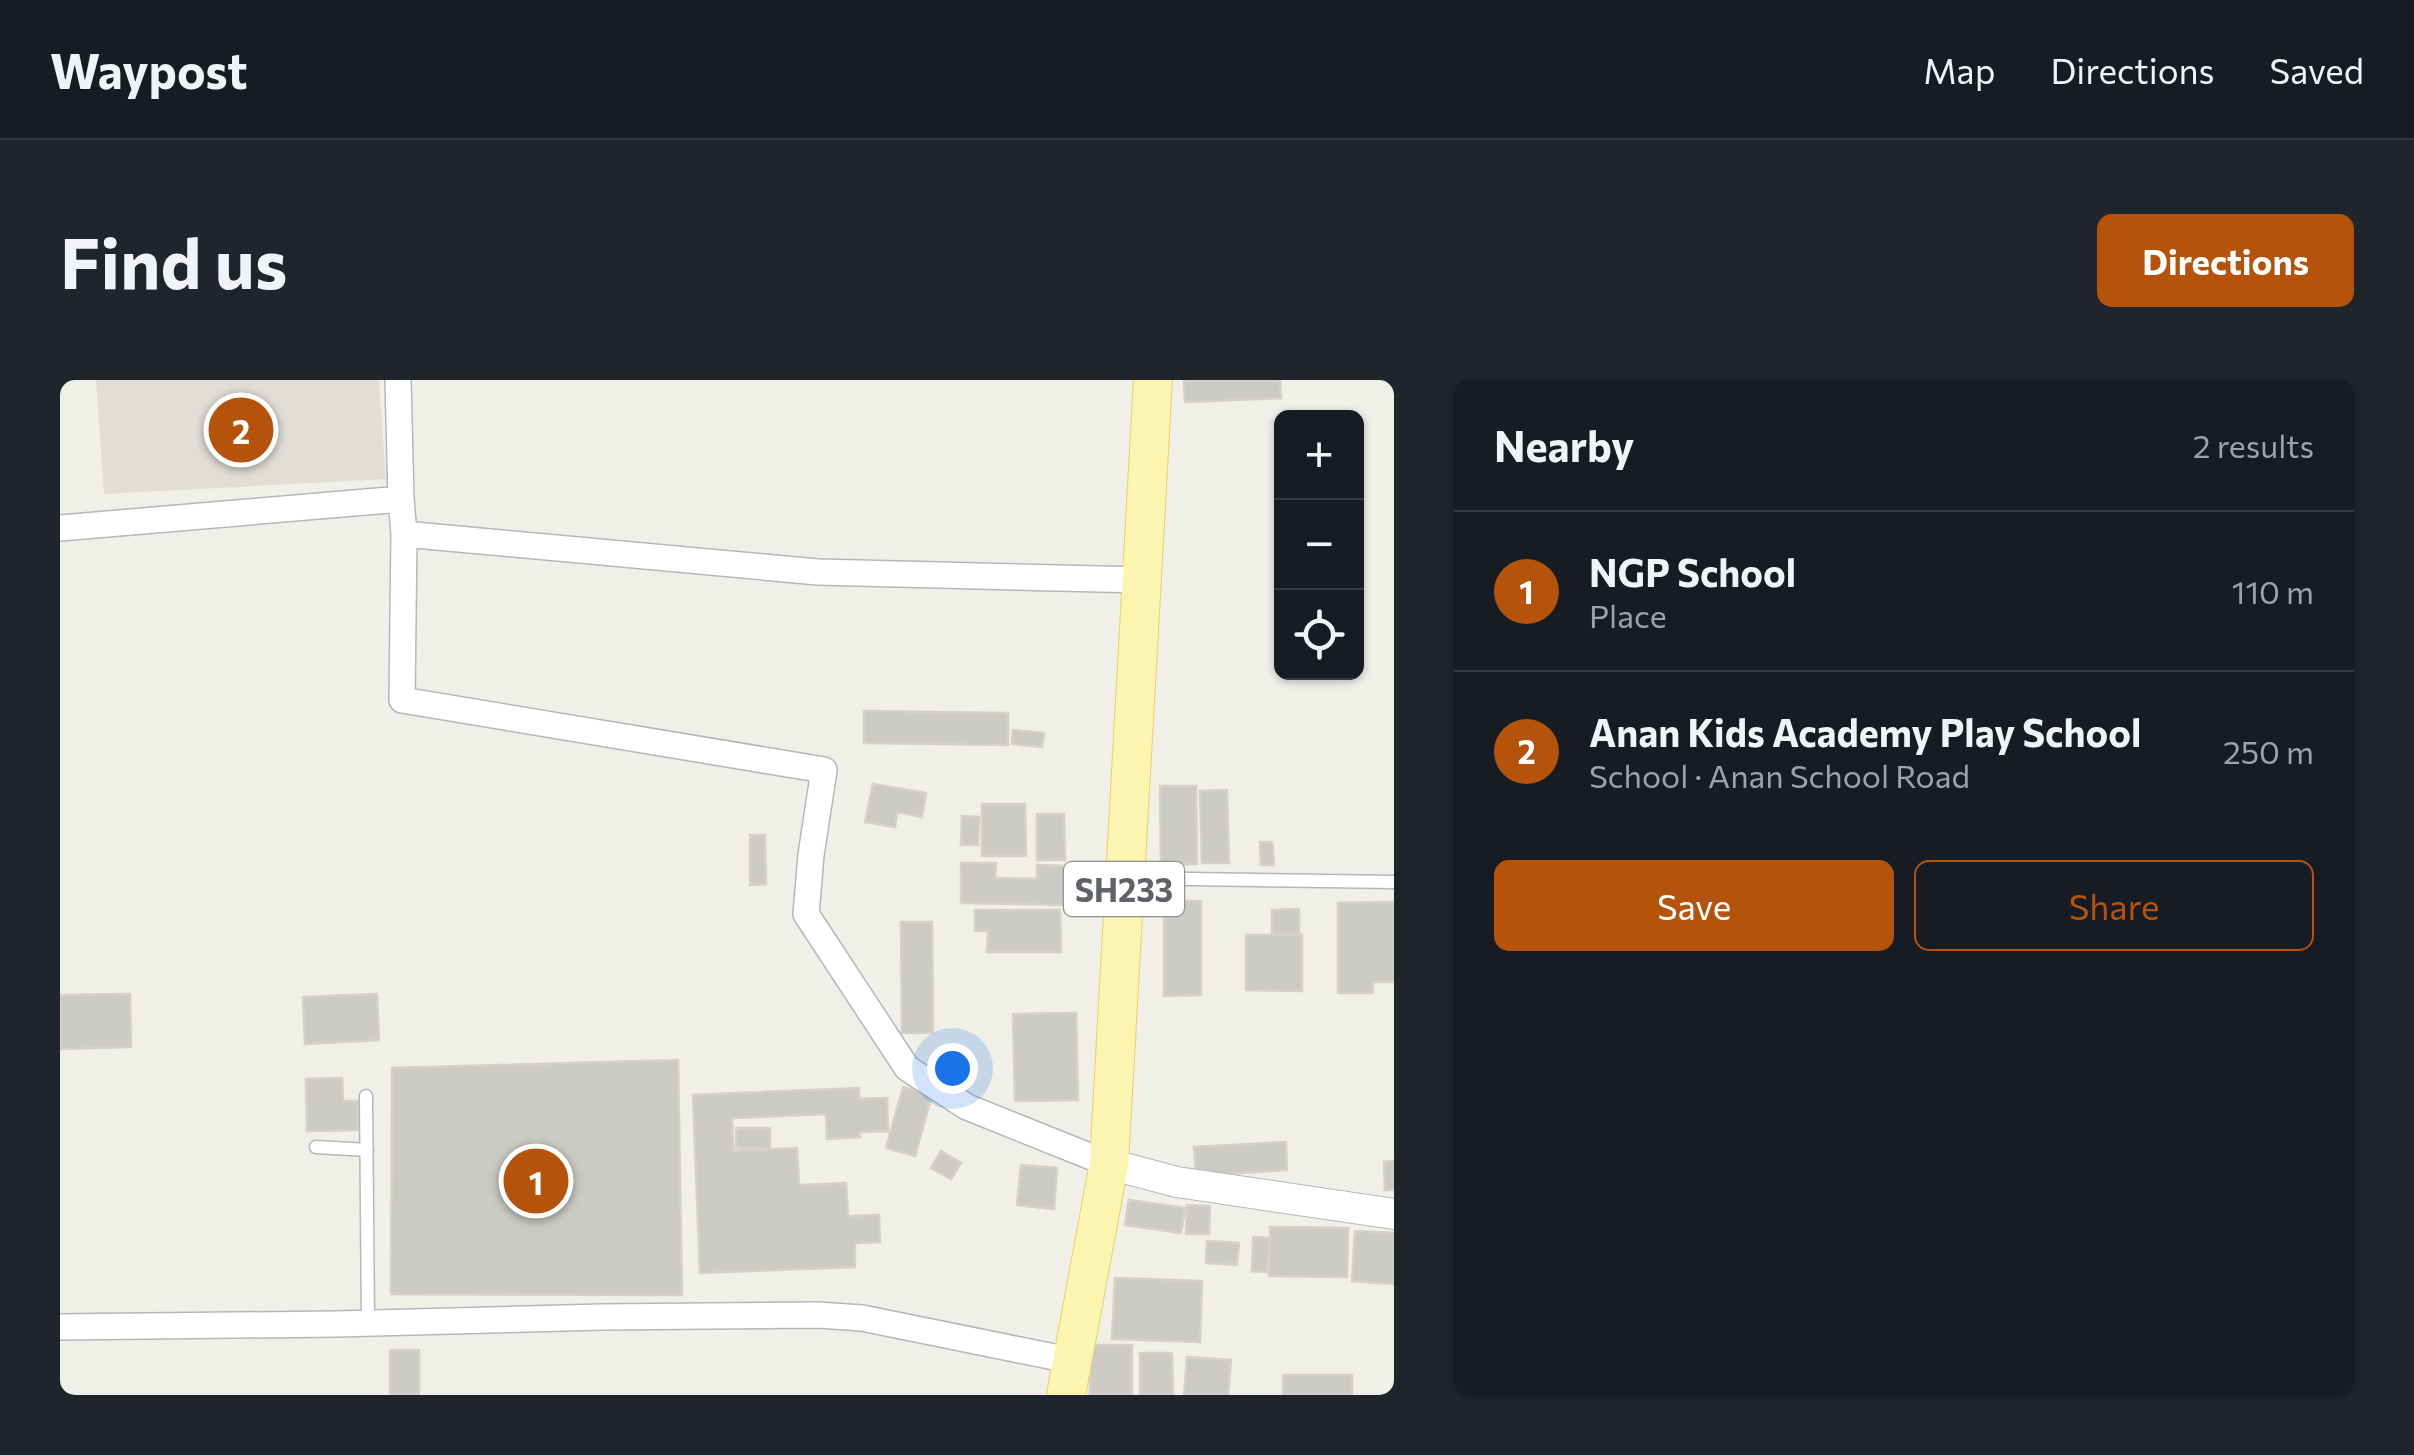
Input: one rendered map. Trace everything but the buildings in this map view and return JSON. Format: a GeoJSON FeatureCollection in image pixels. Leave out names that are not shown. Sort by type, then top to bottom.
{"type":"FeatureCollection","features":[{"type":"Feature","properties":{"kind":"main road","name":"SH233"},"geometry":{"type":"LineString","coordinates":[[1070,1378],[1110,1164],[1153,380]]}},
{"type":"Feature","properties":{"kind":"street"},"geometry":{"type":"LineString","coordinates":[[398,380],[404,534],[402,700],[824,770],[806,914],[907,1068],[967,1107],[1110,1164],[1178,1182],[1394,1214]]}},
{"type":"Feature","properties":{"kind":"street"},"geometry":{"type":"LineString","coordinates":[[60,528],[401,500]]}},
{"type":"Feature","properties":{"kind":"street"},"geometry":{"type":"LineString","coordinates":[[404,534],[818,572],[1142,580]]}},
{"type":"Feature","properties":{"kind":"street"},"geometry":{"type":"LineString","coordinates":[[60,1326],[818,1315],[862,1318],[1070,1378]]}},
{"type":"Feature","properties":{"kind":"lane"},"geometry":{"type":"LineString","coordinates":[[1125,878],[1394,882]]}},
{"type":"Feature","properties":{"kind":"lane"},"geometry":{"type":"LineString","coordinates":[[366,1096],[368,1323]]}},
{"type":"Feature","properties":{"kind":"lane"},"geometry":{"type":"LineString","coordinates":[[316,1147],[368,1150]]}},
{"type":"Feature","properties":{"kind":"shaded area"},"geometry":{"type":"Polygon","coordinates":[[[96,380],[379,380],[386,479],[104,494],[96,380]]]}},
{"type":"Feature","properties":{"kind":"place","name":"Anan Kids Academy Play School"},"geometry":{"type":"Point","coordinates":[241,430]}},
{"type":"Feature","properties":{"kind":"place","name":"NGP School"},"geometry":{"type":"Point","coordinates":[536,1181]}}]}
